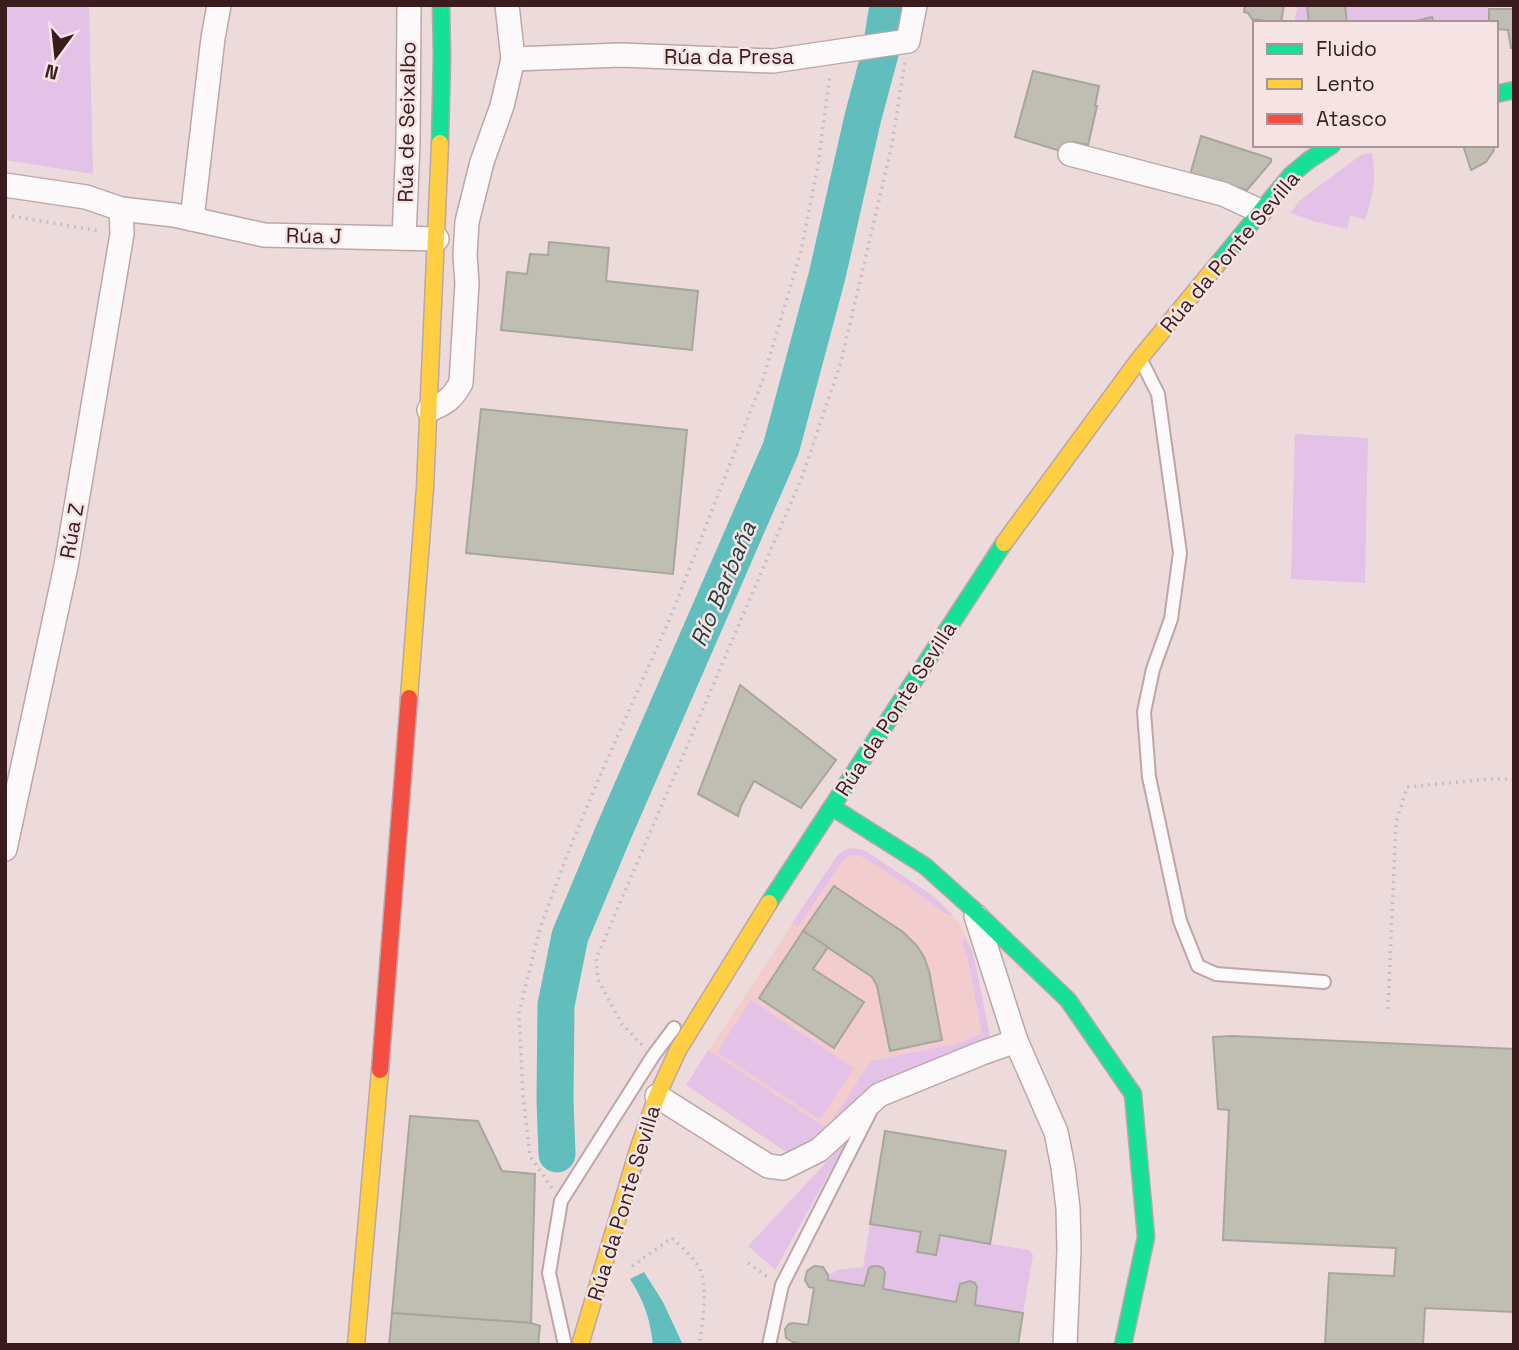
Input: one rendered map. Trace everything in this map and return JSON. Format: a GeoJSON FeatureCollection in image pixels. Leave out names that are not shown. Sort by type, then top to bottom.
{"type":"FeatureCollection","features":[{"type":"Feature","properties":{"kind":"street"},"geometry":{"type":"LineString","coordinates":[[192,219],[219,5]]}},
{"type":"Feature","properties":{"kind":"street","name":"Rúa de Seixalbo"},"geometry":{"type":"LineString","coordinates":[[404,238],[409,5]]}},
{"type":"Feature","properties":{"kind":"street"},"geometry":{"type":"LineString","coordinates":[[356,1345],[422,539],[437,239],[442,55],[440,5]]}},
{"type":"Feature","properties":{"kind":"street"},"geometry":{"type":"LineString","coordinates":[[429,410],[444,404],[455,395],[461,383],[467,283],[467,222],[513,60],[507,5]]}},
{"type":"Feature","properties":{"kind":"street"},"geometry":{"type":"LineString","coordinates":[[908,41],[915,5]]}},
{"type":"Feature","properties":{"kind":"street","name":"Rúa da Presa"},"geometry":{"type":"LineString","coordinates":[[513,60],[621,55],[773,61],[908,41]]}},
{"type":"Feature","properties":{"kind":"street","name":"Rúa da Ponte Sevilla"},"geometry":{"type":"LineString","coordinates":[[580,1345],[638,1150],[657,1096],[678,1051],[730,966],[1004,543],[1140,358],[1290,175],[1329,147]]}},
{"type":"Feature","properties":{"kind":"street"},"geometry":{"type":"LineString","coordinates":[[1070,154],[1223,194],[1261,211]]}},
{"type":"Feature","properties":{"kind":"street","name":"Rúa J"},"geometry":{"type":"LineString","coordinates":[[5,185],[86,197],[121,209],[174,215],[264,235],[437,239]]}},
{"type":"Feature","properties":{"kind":"street","name":"Rúa Z"},"geometry":{"type":"LineString","coordinates":[[5,849],[66,565],[122,234],[121,209]]}},
{"type":"Feature","properties":{"kind":"street"},"geometry":{"type":"LineString","coordinates":[[832,807],[925,866],[974,910],[1068,1000],[1133,1094],[1146,1237],[1123,1345]]}},
{"type":"Feature","properties":{"kind":"street"},"geometry":{"type":"LineString","coordinates":[[974,910],[1016,1041],[1056,1132],[1068,1208],[1065,1345]]}},
{"type":"Feature","properties":{"kind":"street"},"geometry":{"type":"LineString","coordinates":[[657,1096],[768,1166],[783,1168],[820,1150],[879,1096],[1016,1041]]}},
{"type":"Feature","properties":{"kind":"lane"},"geometry":{"type":"LineString","coordinates":[[1140,358],[1158,394],[1180,553],[1171,619],[1153,669],[1144,712],[1149,776],[1180,921],[1198,966],[1216,974],[1324,982]]}},
{"type":"Feature","properties":{"kind":"lane"},"geometry":{"type":"LineString","coordinates":[[565,1345],[549,1273],[561,1201],[653,1056],[669,1034],[730,966]]}},
{"type":"Feature","properties":{"kind":"lane"},"geometry":{"type":"LineString","coordinates":[[769,1345],[782,1285],[879,1096]]}},
{"type":"Feature","properties":{"kind":"path"},"geometry":{"type":"LineString","coordinates":[[653,1056],[622,1024],[598,980],[596,959],[802,477],[844,349],[891,149],[908,41]]}},
{"type":"Feature","properties":{"kind":"path"},"geometry":{"type":"LineString","coordinates":[[561,1201],[530,1156],[523,1096],[519,1013],[540,928],[569,850],[671,616],[763,379],[801,251],[816,177],[830,82],[829,53]]}},
{"type":"Feature","properties":{"kind":"path"},"geometry":{"type":"LineString","coordinates":[[5,215],[122,234]]}},
{"type":"Feature","properties":{"kind":"path"},"geometry":{"type":"LineString","coordinates":[[1388,1009],[1396,823],[1407,787],[1514,779]]}},
{"type":"Feature","properties":{"kind":"path"},"geometry":{"type":"LineString","coordinates":[[628,1269],[672,1238],[693,1259],[701,1272],[705,1302],[699,1345]]}},
{"type":"Feature","properties":{"kind":"path"},"geometry":{"type":"LineString","coordinates":[[748,1263],[770,1279]]}},
{"type":"Feature","properties":{"kind":"shaded area"},"geometry":{"type":"Polygon","coordinates":[[[5,5],[89,5],[93,174],[5,160],[5,5]]]}},
{"type":"Feature","properties":{"kind":"shaded area"},"geometry":{"type":"Polygon","coordinates":[[[1298,5],[1307,5],[1309,21],[1294,21],[1298,5]]]}},
{"type":"Feature","properties":{"kind":"shaded area"},"geometry":{"type":"Polygon","coordinates":[[[1345,5],[1490,5],[1491,21],[1347,21],[1345,5]]]}},
{"type":"Feature","properties":{"kind":"shaded area"},"geometry":{"type":"Polygon","coordinates":[[[1372,153],[1373,187],[1365,220],[1350,215],[1347,229],[1291,213],[1299,201],[1361,155],[1372,153]]]}},
{"type":"Feature","properties":{"kind":"shaded area"},"geometry":{"type":"Polygon","coordinates":[[[1295,434],[1368,438],[1365,583],[1291,579],[1295,434]]]}},
{"type":"Feature","properties":{"kind":"shaded area"},"geometry":{"type":"Polygon","coordinates":[[[850,848],[867,852],[933,896],[959,923],[973,953],[990,1036],[876,1088],[791,1155],[686,1085],[837,856],[850,848]]]}},
{"type":"Feature","properties":{"kind":"shaded area"},"geometry":{"type":"Polygon","coordinates":[[[850,848],[867,852],[933,896],[953,915],[943,912],[882,869],[854,855],[842,861],[798,927],[792,923],[837,856],[850,848]]]}},
{"type":"Feature","properties":{"kind":"shaded area"},"geometry":{"type":"Polygon","coordinates":[[[965,936],[973,953],[990,1036],[876,1088],[829,1125],[871,1061],[950,1045],[951,1047],[982,1033],[962,942],[965,936]]]}},
{"type":"Feature","properties":{"kind":"shaded area"},"geometry":{"type":"Polygon","coordinates":[[[751,1000],[854,1068],[820,1120],[717,1052],[751,1000]]]}},
{"type":"Feature","properties":{"kind":"shaded area"},"geometry":{"type":"Polygon","coordinates":[[[708,1050],[826,1128],[791,1155],[686,1085],[708,1050]]]}},
{"type":"Feature","properties":{"kind":"shaded area"},"geometry":{"type":"Polygon","coordinates":[[[849,1138],[775,1270],[748,1246],[849,1138]]]}},
{"type":"Feature","properties":{"kind":"shaded area"},"geometry":{"type":"Polygon","coordinates":[[[870,1224],[1029,1250],[1033,1255],[1023,1313],[975,1305],[977,1288],[970,1281],[960,1285],[956,1302],[883,1289],[884,1270],[879,1265],[869,1268],[864,1286],[828,1280],[828,1275],[838,1270],[863,1267],[870,1224]]]}},
{"type":"Feature","properties":{"kind":"water"},"geometry":{"type":"Polygon","coordinates":[[[644,1272],[663,1302],[683,1345],[653,1345],[646,1310],[630,1279],[644,1272]]]}},
{"type":"Feature","properties":{"kind":"building"},"geometry":{"type":"Polygon","coordinates":[[[1245,5],[1284,5],[1281,21],[1252,19],[1244,12],[1245,5]]]}},
{"type":"Feature","properties":{"kind":"building"},"geometry":{"type":"Polygon","coordinates":[[[1307,5],[1345,5],[1347,21],[1309,21],[1307,5]]]}},
{"type":"Feature","properties":{"kind":"building"},"geometry":{"type":"Polygon","coordinates":[[[1489,9],[1514,9],[1514,48],[1511,48],[1508,30],[1498,29],[1498,21],[1489,21],[1489,9]]]}},
{"type":"Feature","properties":{"kind":"building"},"geometry":{"type":"Polygon","coordinates":[[[1432,17],[1433,21],[1415,21],[1432,17]]]}},
{"type":"Feature","properties":{"kind":"building"},"geometry":{"type":"Polygon","coordinates":[[[1033,71],[1099,86],[1088,145],[1074,142],[1070,154],[1015,137],[1033,71]]]}},
{"type":"Feature","properties":{"kind":"building"},"geometry":{"type":"Polygon","coordinates":[[[1201,136],[1266,157],[1271,159],[1271,162],[1247,190],[1190,175],[1201,136]]]}},
{"type":"Feature","properties":{"kind":"building"},"geometry":{"type":"Polygon","coordinates":[[[1464,147],[1493,147],[1486,162],[1471,170],[1464,147]]]}},
{"type":"Feature","properties":{"kind":"building"},"geometry":{"type":"Polygon","coordinates":[[[549,242],[609,248],[606,281],[698,291],[692,350],[501,330],[507,272],[527,274],[530,254],[548,255],[549,242]]]}},
{"type":"Feature","properties":{"kind":"building"},"geometry":{"type":"Polygon","coordinates":[[[481,409],[687,430],[673,574],[466,553],[481,409]]]}},
{"type":"Feature","properties":{"kind":"building"},"geometry":{"type":"Polygon","coordinates":[[[740,685],[836,760],[801,808],[754,781],[738,816],[698,794],[740,685]]]}},
{"type":"Feature","properties":{"kind":"building"},"geometry":{"type":"Polygon","coordinates":[[[834,886],[903,932],[917,946],[929,971],[942,1040],[890,1051],[877,986],[872,977],[803,931],[834,886]]]}},
{"type":"Feature","properties":{"kind":"building"},"geometry":{"type":"Polygon","coordinates":[[[803,931],[828,947],[813,969],[864,1002],[834,1048],[759,998],[803,931]]]}},
{"type":"Feature","properties":{"kind":"building"},"geometry":{"type":"Polygon","coordinates":[[[1213,1037],[1514,1049],[1514,1312],[1425,1308],[1423,1345],[1325,1345],[1329,1273],[1394,1276],[1396,1248],[1223,1240],[1229,1110],[1218,1109],[1213,1037]]]}},
{"type":"Feature","properties":{"kind":"building"},"geometry":{"type":"Polygon","coordinates":[[[410,1116],[478,1121],[502,1171],[535,1174],[531,1323],[392,1313],[410,1116]]]}},
{"type":"Feature","properties":{"kind":"building"},"geometry":{"type":"Polygon","coordinates":[[[885,1131],[1006,1151],[990,1244],[940,1235],[936,1255],[917,1252],[921,1232],[870,1224],[885,1131]]]}},
{"type":"Feature","properties":{"kind":"building"},"geometry":{"type":"Polygon","coordinates":[[[814,1266],[823,1267],[828,1280],[864,1286],[869,1268],[878,1266],[883,1268],[885,1273],[883,1289],[956,1302],[960,1284],[970,1281],[977,1287],[975,1305],[1023,1313],[1018,1345],[805,1345],[793,1342],[786,1338],[785,1329],[793,1323],[808,1325],[814,1288],[809,1287],[805,1280],[807,1271],[814,1266]]]}},
{"type":"Feature","properties":{"kind":"building"},"geometry":{"type":"Polygon","coordinates":[[[392,1313],[531,1323],[540,1326],[538,1345],[389,1345],[392,1313]]]}},
{"type":"Feature","properties":{"kind":"waterway","name":"Río Barbaña"},"geometry":{"type":"LineString","coordinates":[[557,1154],[556,1005],[570,936],[781,448],[827,276],[881,50],[888,5]]}},
{"type":"Feature","properties":{"kind":"traffic: fast"},"geometry":{"type":"LineString","coordinates":[[440,143],[441,5]]}},
{"type":"Feature","properties":{"kind":"traffic: fast"},"geometry":{"type":"LineString","coordinates":[[1498,94],[1514,90]]}},
{"type":"Feature","properties":{"kind":"traffic: fast"},"geometry":{"type":"LineString","coordinates":[[1216,266],[1291,175],[1329,147]]}},
{"type":"Feature","properties":{"kind":"traffic: fast"},"geometry":{"type":"LineString","coordinates":[[769,903],[1004,543]]}},
{"type":"Feature","properties":{"kind":"traffic: fast"},"geometry":{"type":"LineString","coordinates":[[832,807],[925,866],[974,910],[1068,1000],[1133,1094],[1146,1237],[1123,1345]]}},
{"type":"Feature","properties":{"kind":"traffic: slow"},"geometry":{"type":"LineString","coordinates":[[409,698],[425,488],[440,143]]}},
{"type":"Feature","properties":{"kind":"traffic: slow"},"geometry":{"type":"LineString","coordinates":[[1004,543],[1140,358],[1216,266]]}},
{"type":"Feature","properties":{"kind":"traffic: slow"},"geometry":{"type":"LineString","coordinates":[[580,1345],[638,1150],[657,1096],[678,1050],[769,903]]}},
{"type":"Feature","properties":{"kind":"traffic: slow"},"geometry":{"type":"LineString","coordinates":[[356,1345],[380,1070]]}},
{"type":"Feature","properties":{"kind":"traffic: jam"},"geometry":{"type":"LineString","coordinates":[[380,1070],[409,698]]}}]}
